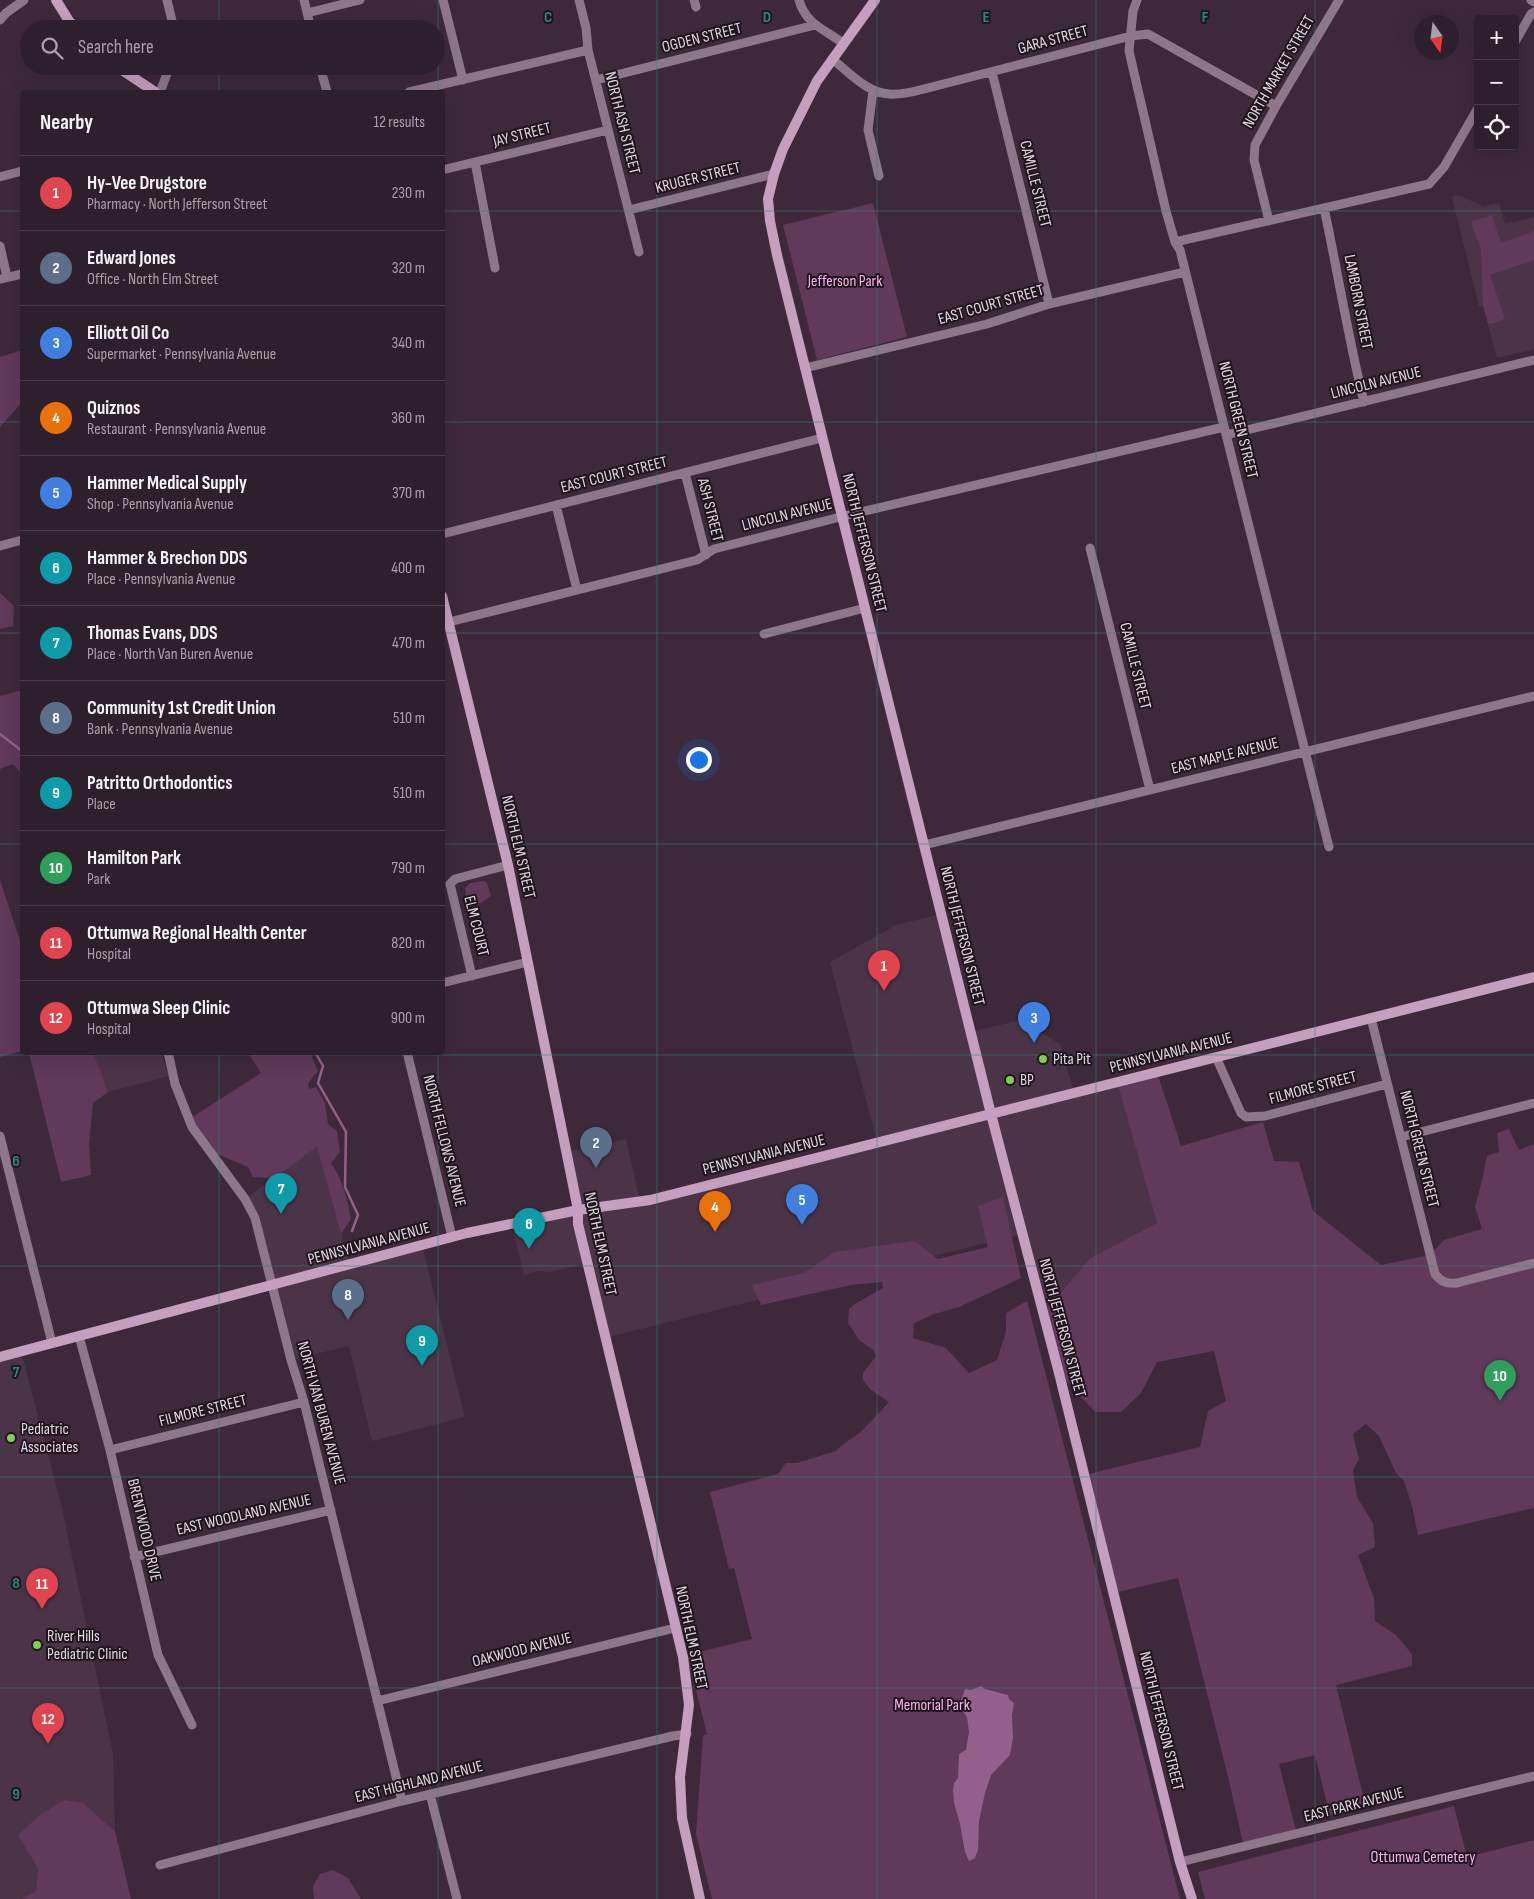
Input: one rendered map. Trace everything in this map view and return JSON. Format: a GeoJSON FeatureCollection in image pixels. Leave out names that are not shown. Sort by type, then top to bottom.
{"type":"FeatureCollection","features":[{"type":"Feature","properties":{"kind":"main road"},"geometry":{"type":"LineString","coordinates":[[56,0],[69,20]]}},
{"type":"Feature","properties":{"kind":"main road","name":"NORTH JEFFERSON STREET"},"geometry":{"type":"LineString","coordinates":[[875,0],[817,81],[783,149],[768,199],[770,221],[822,438],[991,1114],[1059,1373],[1180,1862],[1192,1899]]}},
{"type":"Feature","properties":{"kind":"main road"},"geometry":{"type":"LineString","coordinates":[[130,75],[152,90]]}},
{"type":"Feature","properties":{"kind":"main road","name":"NORTH ELM STREET"},"geometry":{"type":"LineString","coordinates":[[445,607],[508,865],[578,1210],[578,1224],[683,1657],[689,1705],[687,1734],[680,1777],[682,1818],[700,1899]]}},
{"type":"Feature","properties":{"kind":"main road","name":"PENNSYLVANIA AVENUE"},"geometry":{"type":"LineString","coordinates":[[0,1357],[452,1237],[578,1210],[650,1200],[1534,977]]}},
{"type":"Feature","properties":{"kind":"street"},"geometry":{"type":"LineString","coordinates":[[0,20],[6,13],[24,0]]}},
{"type":"Feature","properties":{"kind":"street"},"geometry":{"type":"LineString","coordinates":[[167,0],[172,20]]}},
{"type":"Feature","properties":{"kind":"street"},"geometry":{"type":"LineString","coordinates":[[304,0],[309,20]]}},
{"type":"Feature","properties":{"kind":"street"},"geometry":{"type":"LineString","coordinates":[[307,13],[360,0]]}},
{"type":"Feature","properties":{"kind":"street"},"geometry":{"type":"LineString","coordinates":[[443,0],[463,80]]}},
{"type":"Feature","properties":{"kind":"street","name":"NORTH ASH STREET"},"geometry":{"type":"LineString","coordinates":[[579,0],[586,28],[588,50],[639,252]]}},
{"type":"Feature","properties":{"kind":"street"},"geometry":{"type":"LineString","coordinates":[[799,0],[802,11],[815,25],[844,44]]}},
{"type":"Feature","properties":{"kind":"street","name":"NORTH GREEN STREET"},"geometry":{"type":"LineString","coordinates":[[1137,0],[1133,11],[1129,51],[1175,242],[1180,250],[1329,847]]}},
{"type":"Feature","properties":{"kind":"street","name":"NORTH MARKET STREET"},"geometry":{"type":"LineString","coordinates":[[1269,220],[1254,156],[1255,145],[1339,0]]}},
{"type":"Feature","properties":{"kind":"street"},"geometry":{"type":"LineString","coordinates":[[1519,35],[1534,12]]}},
{"type":"Feature","properties":{"kind":"street","name":"OGDEN STREET"},"geometry":{"type":"LineString","coordinates":[[596,80],[815,25]]}},
{"type":"Feature","properties":{"kind":"street","name":"GARA STREET"},"geometry":{"type":"LineString","coordinates":[[832,59],[873,90],[888,94],[899,94],[1131,36],[1148,34],[1276,106]]}},
{"type":"Feature","properties":{"kind":"street"},"geometry":{"type":"LineString","coordinates":[[417,90],[588,50]]}},
{"type":"Feature","properties":{"kind":"street","name":"CAMILLE STREET"},"geometry":{"type":"LineString","coordinates":[[992,72],[1049,304]]}},
{"type":"Feature","properties":{"kind":"street"},"geometry":{"type":"LineString","coordinates":[[161,90],[167,75]]}},
{"type":"Feature","properties":{"kind":"street"},"geometry":{"type":"LineString","coordinates":[[322,75],[326,90]]}},
{"type":"Feature","properties":{"kind":"street"},"geometry":{"type":"LineString","coordinates":[[873,90],[868,130],[879,176]]}},
{"type":"Feature","properties":{"kind":"street"},"geometry":{"type":"LineString","coordinates":[[1175,242],[1429,184],[1444,167],[1474,115]]}},
{"type":"Feature","properties":{"kind":"street","name":"JAY STREET"},"geometry":{"type":"LineString","coordinates":[[445,169],[608,130]]}},
{"type":"Feature","properties":{"kind":"street"},"geometry":{"type":"LineString","coordinates":[[475,162],[495,268]]}},
{"type":"Feature","properties":{"kind":"street"},"geometry":{"type":"LineString","coordinates":[[0,177],[20,172]]}},
{"type":"Feature","properties":{"kind":"street","name":"KRUGER STREET"},"geometry":{"type":"LineString","coordinates":[[629,210],[774,174]]}},
{"type":"Feature","properties":{"kind":"street","name":"LAMBORN STREET"},"geometry":{"type":"LineString","coordinates":[[1324,208],[1339,277],[1349,340],[1364,402]]}},
{"type":"Feature","properties":{"kind":"street"},"geometry":{"type":"LineString","coordinates":[[0,246],[4,278],[20,274]]}},
{"type":"Feature","properties":{"kind":"street","name":"EAST COURT STREET"},"geometry":{"type":"LineString","coordinates":[[805,368],[987,324],[1049,304],[1185,272]]}},
{"type":"Feature","properties":{"kind":"street","name":"LINCOLN AVENUE"},"geometry":{"type":"LineString","coordinates":[[449,622],[697,560],[714,550],[842,517],[1225,431],[1364,402],[1534,360]]}},
{"type":"Feature","properties":{"kind":"street","name":"EAST COURT STREET"},"geometry":{"type":"LineString","coordinates":[[445,533],[822,438]]}},
{"type":"Feature","properties":{"kind":"street","name":"ASH STREET"},"geometry":{"type":"LineString","coordinates":[[685,473],[706,555]]}},
{"type":"Feature","properties":{"kind":"street"},"geometry":{"type":"LineString","coordinates":[[556,505],[577,590]]}},
{"type":"Feature","properties":{"kind":"street"},"geometry":{"type":"LineString","coordinates":[[0,546],[20,541]]}},
{"type":"Feature","properties":{"kind":"street","name":"CAMILLE STREET"},"geometry":{"type":"LineString","coordinates":[[1090,548],[1150,790]]}},
{"type":"Feature","properties":{"kind":"street"},"geometry":{"type":"LineString","coordinates":[[764,634],[865,608]]}},
{"type":"Feature","properties":{"kind":"street","name":"EAST MAPLE AVENUE"},"geometry":{"type":"LineString","coordinates":[[924,845],[1534,696]]}},
{"type":"Feature","properties":{"kind":"street","name":"ELM COURT"},"geometry":{"type":"LineString","coordinates":[[472,976],[450,884],[455,879],[508,865]]}},
{"type":"Feature","properties":{"kind":"street"},"geometry":{"type":"LineString","coordinates":[[445,982],[528,962]]}},
{"type":"Feature","properties":{"kind":"street","name":"NORTH GREEN STREET"},"geometry":{"type":"LineString","coordinates":[[1371,1018],[1435,1274],[1445,1283],[1457,1283],[1534,1263]]}},
{"type":"Feature","properties":{"kind":"street","name":"NORTH VAN BUREN AVENUE"},"geometry":{"type":"LineString","coordinates":[[169,1055],[175,1084],[192,1127],[245,1199],[255,1218],[291,1360],[304,1402],[402,1801]]}},
{"type":"Feature","properties":{"kind":"street","name":"NORTH FELLOWS AVENUE"},"geometry":{"type":"LineString","coordinates":[[408,1055],[452,1237]]}},
{"type":"Feature","properties":{"kind":"street","name":"FILMORE STREET"},"geometry":{"type":"LineString","coordinates":[[1216,1057],[1240,1114],[1246,1117],[1265,1116],[1388,1084]]}},
{"type":"Feature","properties":{"kind":"street"},"geometry":{"type":"LineString","coordinates":[[1401,1138],[1534,1103]]}},
{"type":"Feature","properties":{"kind":"street"},"geometry":{"type":"LineString","coordinates":[[0,1136],[52,1343]]}},
{"type":"Feature","properties":{"kind":"street","name":"BRENTWOOD DRIVE"},"geometry":{"type":"LineString","coordinates":[[79,1336],[110,1450],[158,1655],[192,1726]]}},
{"type":"Feature","properties":{"kind":"street","name":"FILMORE STREET"},"geometry":{"type":"LineString","coordinates":[[110,1450],[304,1402]]}},
{"type":"Feature","properties":{"kind":"street","name":"EAST WOODLAND AVENUE"},"geometry":{"type":"LineString","coordinates":[[134,1557],[331,1510]]}},
{"type":"Feature","properties":{"kind":"street","name":"OAKWOOD AVENUE"},"geometry":{"type":"LineString","coordinates":[[377,1702],[675,1628]]}},
{"type":"Feature","properties":{"kind":"street","name":"EAST HIGHLAND AVENUE"},"geometry":{"type":"LineString","coordinates":[[160,1864],[430,1794],[663,1738],[687,1734]]}},
{"type":"Feature","properties":{"kind":"street","name":"EAST PARK AVENUE"},"geometry":{"type":"LineString","coordinates":[[1180,1862],[1534,1776]]}},
{"type":"Feature","properties":{"kind":"street"},"geometry":{"type":"LineString","coordinates":[[430,1794],[458,1899]]}},
{"type":"Feature","properties":{"kind":"shaded area"},"geometry":{"type":"Polygon","coordinates":[[[1457,195],[1484,206],[1499,203],[1505,224],[1534,217],[1534,349],[1497,358],[1483,306],[1479,306],[1452,197],[1457,195]]]}},
{"type":"Feature","properties":{"kind":"shaded area"},"geometry":{"type":"Polygon","coordinates":[[[941,914],[970,1032],[1021,1020],[1060,1044],[1074,1093],[1117,1082],[1157,1223],[1090,1258],[1043,1314],[1022,1234],[605,1338],[587,1263],[550,1272],[538,1271],[524,1275],[511,1223],[578,1210],[566,1152],[626,1139],[640,1202],[877,1142],[830,962],[896,925],[941,914]]]}},
{"type":"Feature","properties":{"kind":"shaded area"},"geometry":{"type":"Polygon","coordinates":[[[93,1055],[162,1055],[167,1071],[173,1075],[108,1092],[100,1068],[93,1055]]]}},
{"type":"Feature","properties":{"kind":"shaded area"},"geometry":{"type":"Polygon","coordinates":[[[317,1147],[350,1264],[422,1245],[465,1417],[372,1441],[349,1346],[291,1360],[273,1285],[245,1199],[317,1147]]]}},
{"type":"Feature","properties":{"kind":"shaded area"},"geometry":{"type":"Polygon","coordinates":[[[21,1351],[62,1508],[113,1754],[115,1831],[83,1803],[38,1868],[36,1891],[21,1899],[0,1899],[0,1357],[21,1351]]]}},
{"type":"Feature","properties":{"kind":"shaded area"},"geometry":{"type":"Polygon","coordinates":[[[981,1686],[985,1689],[1008,1695],[1009,1699],[1014,1703],[1012,1715],[1013,1737],[1010,1755],[991,1775],[979,1821],[978,1850],[975,1858],[969,1861],[965,1852],[953,1790],[954,1783],[958,1778],[959,1754],[966,1750],[969,1732],[967,1717],[961,1708],[961,1701],[965,1689],[971,1690],[981,1686]]]}},
{"type":"Feature","properties":{"kind":"green space","name":"Jefferson Park"},"geometry":{"type":"Polygon","coordinates":[[[873,203],[907,337],[817,360],[783,225],[873,203]]]}},
{"type":"Feature","properties":{"kind":"green space"},"geometry":{"type":"Polygon","coordinates":[[[1492,215],[1501,243],[1534,231],[1534,260],[1490,275],[1505,319],[1491,324],[1488,323],[1483,305],[1481,250],[1471,222],[1492,215]]]}},
{"type":"Feature","properties":{"kind":"green space"},"geometry":{"type":"Polygon","coordinates":[[[20,351],[20,404],[0,427],[0,357],[20,351]]]}},
{"type":"Feature","properties":{"kind":"green space"},"geometry":{"type":"Polygon","coordinates":[[[0,593],[14,606],[13,626],[0,629],[0,593]]]}},
{"type":"Feature","properties":{"kind":"green space"},"geometry":{"type":"Polygon","coordinates":[[[20,691],[20,772],[13,764],[0,769],[0,696],[20,691]]]}},
{"type":"Feature","properties":{"kind":"green space"},"geometry":{"type":"Polygon","coordinates":[[[0,880],[20,941],[20,1052],[0,1057],[0,880]]]}},
{"type":"Feature","properties":{"kind":"green space"},"geometry":{"type":"Polygon","coordinates":[[[484,881],[487,883],[491,896],[481,903],[469,906],[465,889],[470,883],[484,881]]]}},
{"type":"Feature","properties":{"kind":"green space"},"geometry":{"type":"Polygon","coordinates":[[[29,1055],[93,1055],[100,1068],[108,1092],[93,1103],[89,1144],[91,1175],[61,1182],[29,1055]]]}},
{"type":"Feature","properties":{"kind":"green space"},"geometry":{"type":"Polygon","coordinates":[[[249,1055],[311,1055],[318,1071],[308,1083],[309,1089],[316,1087],[325,1103],[328,1124],[337,1131],[340,1152],[331,1163],[342,1183],[351,1219],[341,1234],[317,1147],[277,1176],[267,1178],[253,1177],[248,1167],[208,1150],[189,1119],[261,1073],[249,1055]]]}},
{"type":"Feature","properties":{"kind":"green space"},"geometry":{"type":"Polygon","coordinates":[[[1157,1072],[1181,1146],[1263,1122],[1274,1161],[1299,1162],[1313,1211],[1381,1265],[1430,1255],[1444,1240],[1482,1229],[1475,1207],[1487,1156],[1499,1152],[1497,1133],[1509,1129],[1519,1150],[1534,1144],[1534,1508],[1418,1535],[1404,1481],[1396,1473],[1379,1436],[1366,1424],[1353,1434],[1359,1459],[1353,1470],[1357,1497],[1373,1523],[1375,1547],[1358,1555],[1374,1598],[1375,1621],[1396,1635],[1412,1654],[1412,1666],[1336,1685],[1366,1807],[1330,1816],[1315,1755],[1279,1764],[1297,1834],[1244,1847],[1178,1578],[1113,1593],[1084,1475],[1200,1447],[1208,1411],[1226,1401],[1214,1351],[1157,1362],[1141,1393],[1121,1412],[1095,1412],[1059,1373],[1043,1314],[1090,1258],[1157,1223],[1117,1082],[1157,1072]]]}},
{"type":"Feature","properties":{"kind":"green space","name":"Memorial Park"},"geometry":{"type":"Polygon","coordinates":[[[1003,1197],[1021,1278],[959,1307],[934,1314],[914,1323],[913,1338],[946,1348],[969,1373],[997,1360],[1006,1332],[1006,1313],[1027,1301],[1180,1899],[712,1899],[696,1834],[703,1736],[707,1734],[687,1655],[752,1639],[734,1568],[729,1569],[710,1492],[778,1474],[786,1463],[797,1463],[836,1451],[861,1432],[889,1402],[871,1390],[863,1380],[863,1373],[876,1356],[873,1350],[859,1340],[848,1323],[849,1309],[883,1288],[882,1282],[851,1285],[761,1305],[752,1285],[804,1273],[834,1252],[914,1241],[938,1259],[988,1247],[978,1206],[1003,1197]]]}},
{"type":"Feature","properties":{"kind":"green space"},"geometry":{"type":"Polygon","coordinates":[[[64,1800],[83,1803],[115,1831],[131,1899],[21,1899],[36,1891],[38,1868],[18,1835],[40,1815],[64,1800]]]}},
{"type":"Feature","properties":{"kind":"green space","name":"Ottumwa Cemetery"},"geometry":{"type":"Polygon","coordinates":[[[1454,1806],[1467,1857],[1534,1840],[1534,1899],[1205,1899],[1198,1872],[1454,1806]]]}},
{"type":"Feature","properties":{"kind":"green space"},"geometry":{"type":"Polygon","coordinates":[[[333,1870],[348,1878],[361,1899],[314,1899],[313,1886],[320,1874],[333,1870]]]}},
{"type":"Feature","properties":{"kind":"waterway"},"geometry":{"type":"LineString","coordinates":[[0,734],[20,749]]}},
{"type":"Feature","properties":{"kind":"waterway"},"geometry":{"type":"LineString","coordinates":[[317,1055],[323,1066],[318,1083],[346,1132],[345,1187],[358,1215],[352,1231]]}},
{"type":"Feature","properties":{"kind":"place","name":"Hy-Vee Drugstore"},"geometry":{"type":"Point","coordinates":[884,991]}},
{"type":"Feature","properties":{"kind":"place","name":"Elliott Oil Co"},"geometry":{"type":"Point","coordinates":[1034,1043]}},
{"type":"Feature","properties":{"kind":"place","name":"Pita Pit"},"geometry":{"type":"Point","coordinates":[1043,1059]}},
{"type":"Feature","properties":{"kind":"place","name":"BP"},"geometry":{"type":"Point","coordinates":[1010,1080]}},
{"type":"Feature","properties":{"kind":"place","name":"Edward Jones"},"geometry":{"type":"Point","coordinates":[596,1168]}},
{"type":"Feature","properties":{"kind":"place","name":"Thomas Evans, DDS"},"geometry":{"type":"Point","coordinates":[281,1214]}},
{"type":"Feature","properties":{"kind":"place","name":"Hammer Medical Supply"},"geometry":{"type":"Point","coordinates":[802,1225]}},
{"type":"Feature","properties":{"kind":"place","name":"Quiznos"},"geometry":{"type":"Point","coordinates":[715,1232]}},
{"type":"Feature","properties":{"kind":"place","name":"Hammer & Brechon DDS"},"geometry":{"type":"Point","coordinates":[529,1249]}},
{"type":"Feature","properties":{"kind":"place","name":"Community 1st Credit Union"},"geometry":{"type":"Point","coordinates":[348,1320]}},
{"type":"Feature","properties":{"kind":"place","name":"Patritto Orthodontics"},"geometry":{"type":"Point","coordinates":[422,1366]}},
{"type":"Feature","properties":{"kind":"place","name":"Hamilton Park"},"geometry":{"type":"Point","coordinates":[1500,1401]}},
{"type":"Feature","properties":{"kind":"place","name":"Pediatric Associates"},"geometry":{"type":"Point","coordinates":[11,1438]}},
{"type":"Feature","properties":{"kind":"place","name":"Ottumwa Regional Health Center"},"geometry":{"type":"Point","coordinates":[42,1609]}},
{"type":"Feature","properties":{"kind":"place","name":"River Hills Pediatric Clinic"},"geometry":{"type":"Point","coordinates":[37,1645]}},
{"type":"Feature","properties":{"kind":"place","name":"Ottumwa Sleep Clinic"},"geometry":{"type":"Point","coordinates":[48,1744]}}]}
